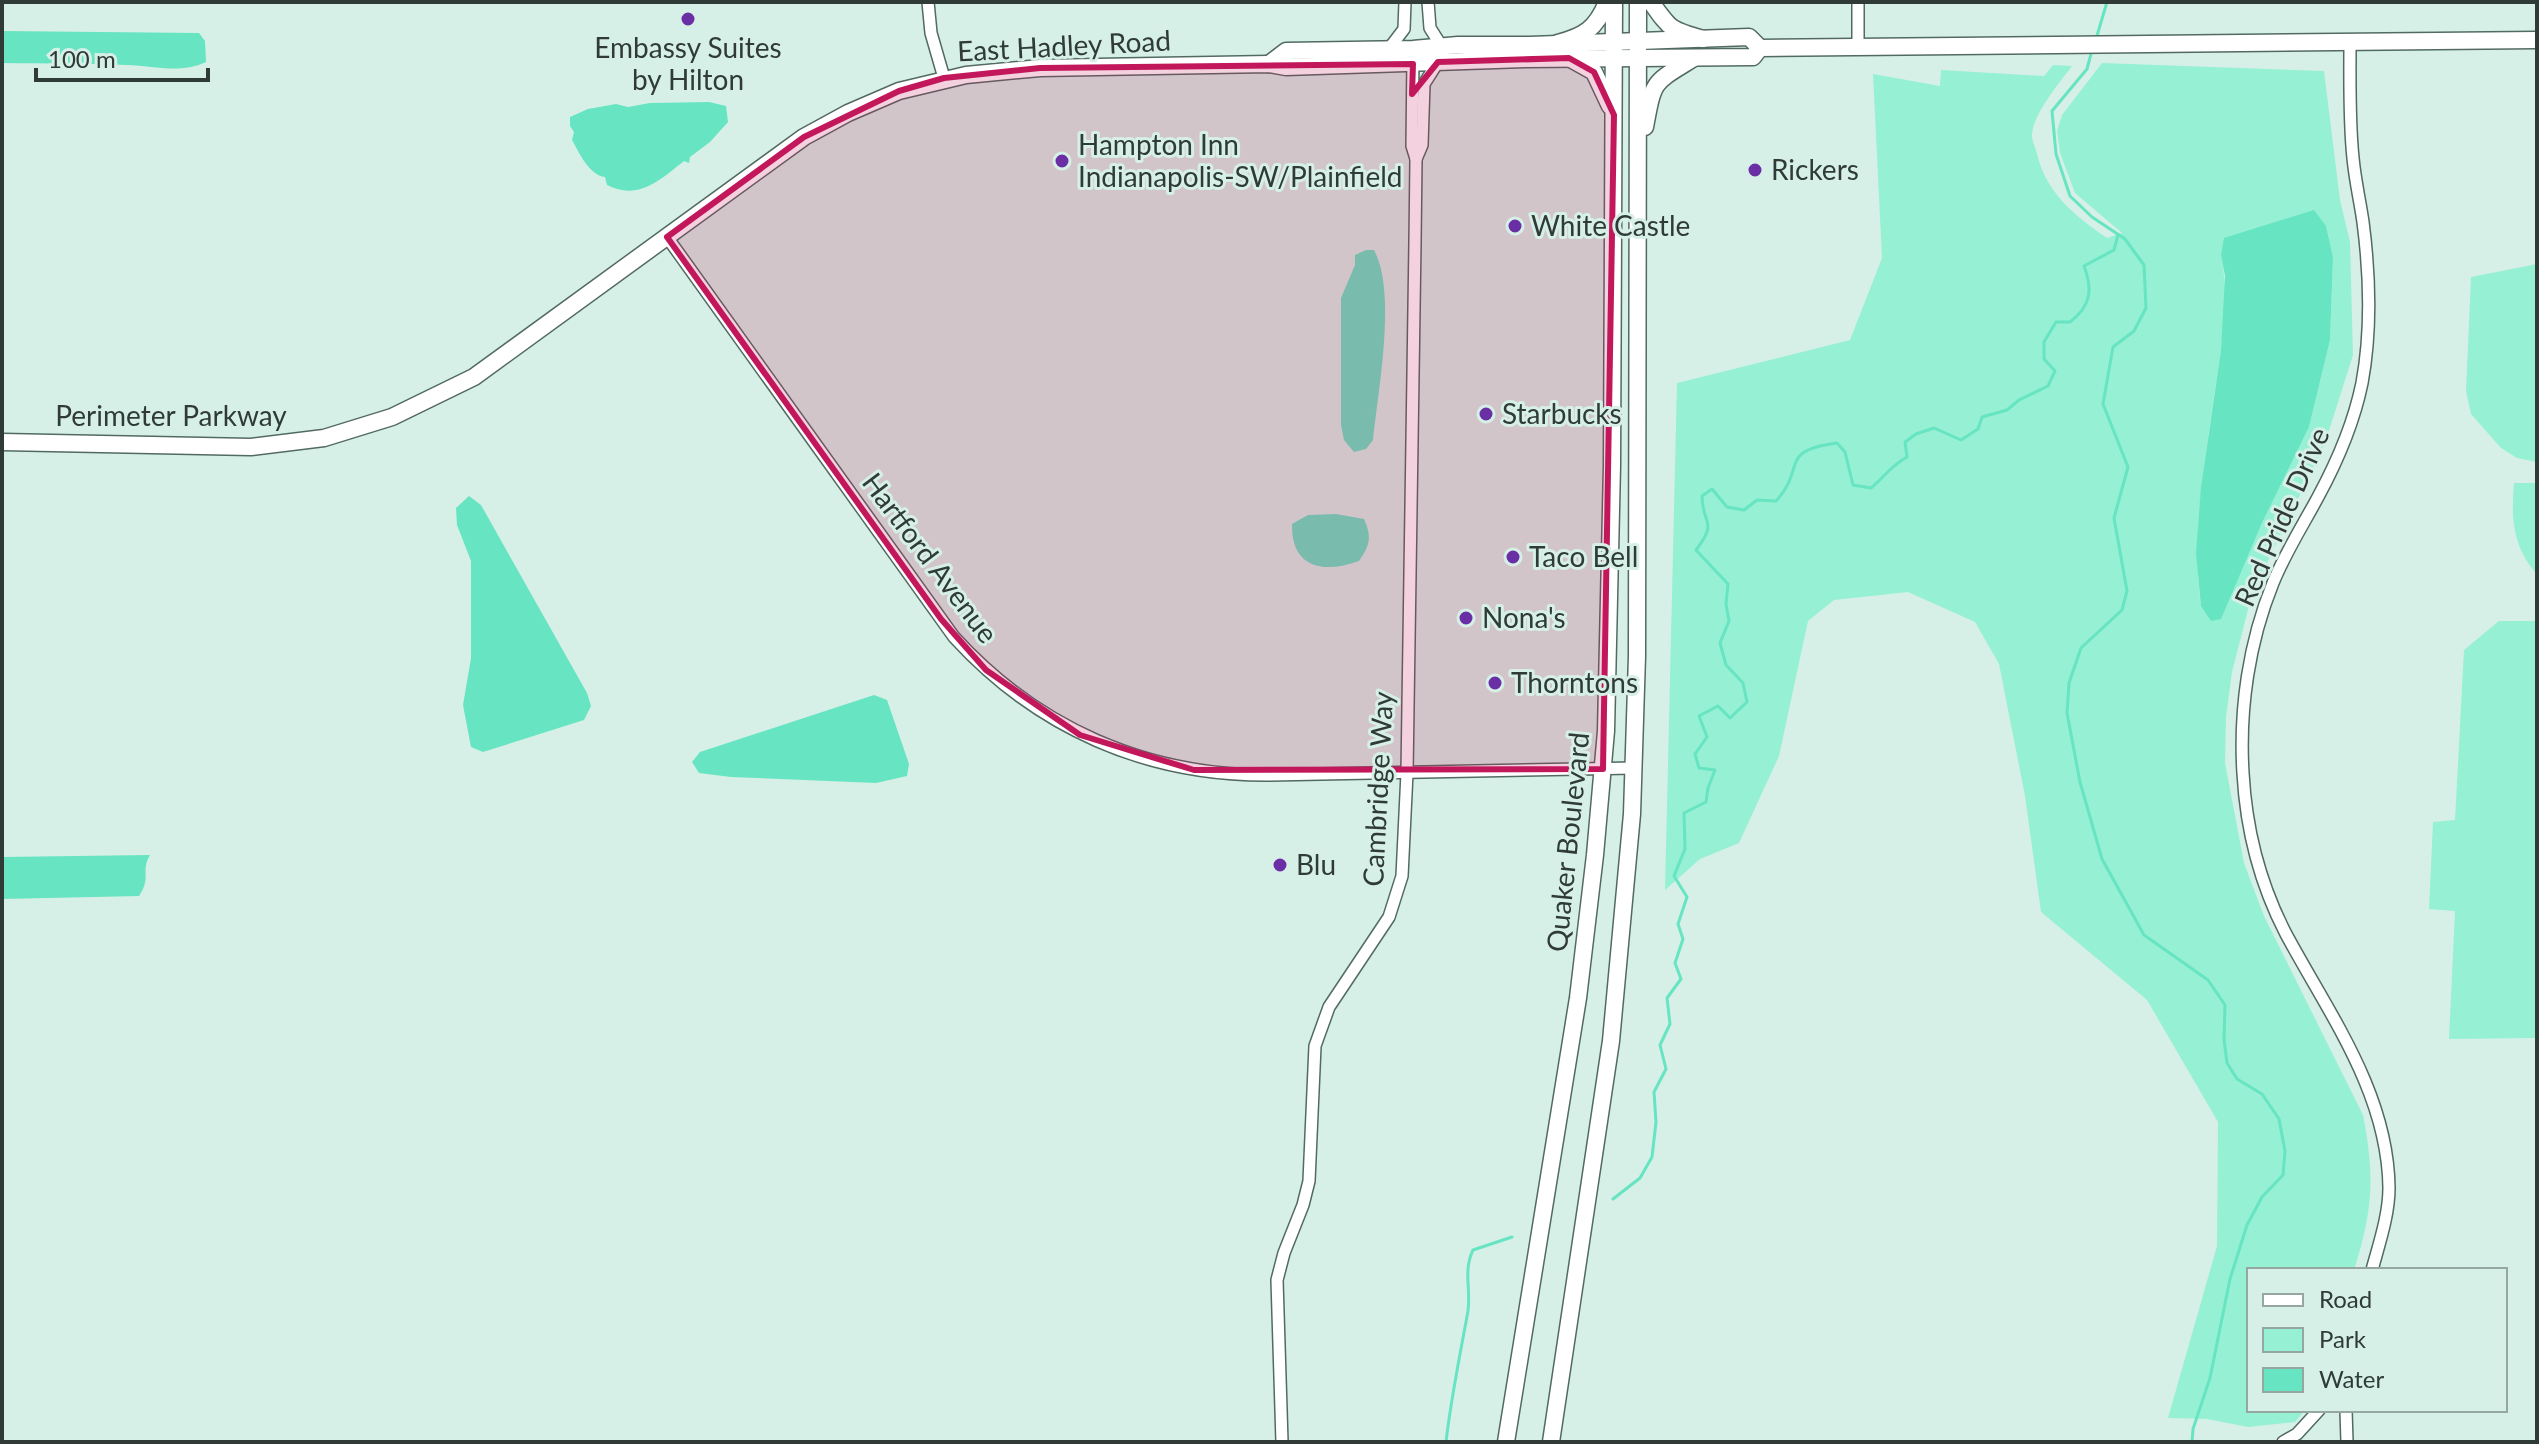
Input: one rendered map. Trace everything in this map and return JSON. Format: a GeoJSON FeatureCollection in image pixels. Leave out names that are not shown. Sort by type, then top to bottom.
{"type":"FeatureCollection","features":[{"type":"Feature","properties":{"kind":"main road"},"geometry":{"type":"LineString","coordinates":[[1558,43],[1590,30],[1607,2]]}},
{"type":"Feature","properties":{"kind":"main road","name":"Quaker Boulevard"},"geometry":{"type":"LineString","coordinates":[[1506,1442],[1578,998],[1603,769],[1610,606],[1614,2]]}},
{"type":"Feature","properties":{"kind":"main road","name":"Quaker Boulevard"},"geometry":{"type":"LineString","coordinates":[[1551,1442],[1611,1041],[1629,855],[1634,768],[1638,2]]}},
{"type":"Feature","properties":{"kind":"main road"},"geometry":{"type":"LineString","coordinates":[[1651,2],[1664,23],[1677,32],[1703,39]]}},
{"type":"Feature","properties":{"kind":"main road","name":"East Hadley Road"},"geometry":{"type":"LineString","coordinates":[[1440,54],[1569,58],[1614,49],[1638,40],[1749,37],[1760,48],[2537,40]]}},
{"type":"Feature","properties":{"kind":"main road","name":"East Hadley Road"},"geometry":{"type":"LineString","coordinates":[[667,237],[804,137],[875,101],[944,78],[1040,68],[1269,64],[1286,67],[1558,43],[1614,49],[1638,59],[1753,57],[1760,48]]}},
{"type":"Feature","properties":{"kind":"main road","name":"East Hadley Road"},"geometry":{"type":"LineString","coordinates":[[1269,64],[1286,51],[1388,50],[1413,56]]}},
{"type":"Feature","properties":{"kind":"main road"},"geometry":{"type":"LineString","coordinates":[[1569,58],[1594,72],[1614,115]]}},
{"type":"Feature","properties":{"kind":"main road"},"geometry":{"type":"LineString","coordinates":[[1637,164],[1652,89],[1663,76],[1694,58]]}},
{"type":"Feature","properties":{"kind":"main road","name":"Perimeter Parkway"},"geometry":{"type":"LineString","coordinates":[[2,442],[251,447],[324,438],[371,424],[414,409],[474,377],[667,237]]}},
{"type":"Feature","properties":{"kind":"street"},"geometry":{"type":"LineString","coordinates":[[928,2],[931,33],[944,78]]}},
{"type":"Feature","properties":{"kind":"street"},"geometry":{"type":"LineString","coordinates":[[1388,50],[1404,29],[1405,2]]}},
{"type":"Feature","properties":{"kind":"street"},"geometry":{"type":"LineString","coordinates":[[1428,2],[1430,28],[1440,54]]}},
{"type":"Feature","properties":{"kind":"street"},"geometry":{"type":"LineString","coordinates":[[1858,2],[1858,47]]}},
{"type":"Feature","properties":{"kind":"street","name":"Red Pride Drive"},"geometry":{"type":"LineString","coordinates":[[2350,42],[2353,160],[2365,233],[2370,305],[2362,384],[2334,466],[2273,582],[2257,634],[2242,721],[2243,776],[2255,854],[2266,889],[2285,931],[2348,1043],[2382,1125],[2389,1191],[2372,1268]]}},
{"type":"Feature","properties":{"kind":"street","name":"Cambridge Way"},"geometry":{"type":"LineString","coordinates":[[1416,159],[1422,145],[1423,89],[1440,54]]}},
{"type":"Feature","properties":{"kind":"street","name":"Cambridge Way"},"geometry":{"type":"LineString","coordinates":[[1282,1442],[1277,1280],[1309,1181],[1315,1046],[1329,1007],[1374,943],[1394,905],[1403,861],[1416,159],[1412,146],[1413,56]]}},
{"type":"Feature","properties":{"kind":"street","name":"Hartford Avenue"},"geometry":{"type":"LineString","coordinates":[[667,237],[954,637],[986,670],[1032,707],[1101,745],[1142,759],[1194,770],[1263,775],[1634,768]]}},
{"type":"Feature","properties":{"kind":"street"},"geometry":{"type":"LineString","coordinates":[[2283,1442],[2297,1434],[2317,1412]]}},
{"type":"Feature","properties":{"kind":"street"},"geometry":{"type":"LineString","coordinates":[[2346,1412],[2347,1442]]}},
{"type":"Feature","properties":{"kind":"highlighted area"},"geometry":{"type":"Polygon","coordinates":[[[1569,58],[1594,72],[1614,115],[1603,769],[1194,770],[1080,735],[986,670],[941,619],[667,237],[804,137],[899,91],[944,78],[1040,68],[1413,64],[1412,94],[1438,62],[1569,58]]]}},
{"type":"Feature","properties":{"kind":"green space"},"geometry":{"type":"Polygon","coordinates":[[[2102,63],[2324,71],[2340,200],[2350,242],[2353,355],[2325,443],[2252,594],[2232,672],[2226,717],[2225,763],[2244,863],[2264,916],[2363,1115],[2369,1157],[2368,1211],[2355,1268],[2247,1268],[2247,1412],[2303,1412],[2295,1422],[2248,1427],[2207,1419],[2168,1418],[2217,1246],[2218,1122],[2147,1000],[2041,912],[2025,796],[1999,664],[1975,622],[1908,592],[1834,600],[1808,621],[1779,756],[1739,843],[1700,859],[1665,890],[1677,383],[1850,340],[1882,258],[1873,74],[1940,86],[1941,70],[2044,76],[2053,65],[2072,66],[2037,118],[2033,143],[2048,181],[2063,202],[2107,238],[2122,233],[2075,193],[2060,153],[2057,131],[2062,115],[2102,63]],[[2326,226],[2221,255],[2225,292],[2223,329],[2202,479],[2198,555],[2201,606],[2221,618],[2262,523],[2309,427],[2330,340],[2333,257],[2326,226]]]}},
{"type":"Feature","properties":{"kind":"green space"},"geometry":{"type":"Polygon","coordinates":[[[2537,264],[2537,462],[2517,458],[2501,448],[2471,414],[2466,391],[2471,277],[2537,264]]]}},
{"type":"Feature","properties":{"kind":"green space"},"geometry":{"type":"Polygon","coordinates":[[[2514,483],[2537,483],[2537,574],[2522,553],[2515,531],[2514,483]]]}},
{"type":"Feature","properties":{"kind":"green space"},"geometry":{"type":"Polygon","coordinates":[[[2499,621],[2537,621],[2537,1038],[2449,1039],[2455,911],[2429,909],[2433,822],[2455,820],[2464,650],[2499,621]]]}},
{"type":"Feature","properties":{"kind":"water"},"geometry":{"type":"Polygon","coordinates":[[[2,31],[199,33],[205,41],[206,62],[187,68],[2,63],[2,31]]]}},
{"type":"Feature","properties":{"kind":"water"},"geometry":{"type":"Polygon","coordinates":[[[709,102],[726,106],[728,122],[710,142],[690,157],[689,163],[684,161],[657,181],[639,189],[629,191],[607,185],[605,177],[594,172],[572,140],[574,132],[570,117],[588,109],[616,104],[628,107],[650,103],[709,102]]]}},
{"type":"Feature","properties":{"kind":"water"},"geometry":{"type":"Polygon","coordinates":[[[2314,210],[2326,226],[2333,257],[2330,340],[2309,427],[2262,523],[2221,619],[2211,621],[2201,606],[2196,553],[2201,487],[2221,350],[2225,276],[2221,255],[2224,238],[2314,210]]]}},
{"type":"Feature","properties":{"kind":"water"},"geometry":{"type":"Polygon","coordinates":[[[1374,250],[1381,268],[1384,342],[1373,440],[1366,449],[1354,452],[1344,440],[1341,425],[1341,298],[1355,265],[1355,255],[1374,250]]]}},
{"type":"Feature","properties":{"kind":"water"},"geometry":{"type":"Polygon","coordinates":[[[469,496],[481,505],[587,693],[591,706],[584,720],[483,752],[471,747],[463,705],[471,658],[471,561],[457,525],[456,508],[469,496]]]}},
{"type":"Feature","properties":{"kind":"water"},"geometry":{"type":"Polygon","coordinates":[[[1336,514],[1364,519],[1369,536],[1366,550],[1359,561],[1346,565],[1322,567],[1312,564],[1297,550],[1292,524],[1308,515],[1336,514]]]}},
{"type":"Feature","properties":{"kind":"water"},"geometry":{"type":"Polygon","coordinates":[[[874,695],[887,700],[909,764],[907,776],[876,783],[731,777],[699,773],[692,762],[700,752],[874,695]]]}},
{"type":"Feature","properties":{"kind":"water"},"geometry":{"type":"Polygon","coordinates":[[[150,855],[145,884],[139,896],[2,899],[2,857],[150,855]]]}},
{"type":"Feature","properties":{"kind":"waterway"},"geometry":{"type":"LineString","coordinates":[[2096,39],[2107,2]]}},
{"type":"Feature","properties":{"kind":"waterway"},"geometry":{"type":"LineString","coordinates":[[2092,50],[2087,69],[2052,111],[2056,154],[2070,196],[2092,217],[2125,239],[2144,265],[2146,308],[2134,331],[2113,347],[2103,404],[2128,467],[2114,518],[2127,591],[2122,610],[2081,648],[2069,683],[2067,713],[2080,782],[2102,859],[2144,935],[2208,980],[2225,1005],[2227,1063],[2237,1079],[2262,1094],[2279,1119],[2285,1151],[2283,1175],[2262,1197],[2247,1225],[2230,1279],[2210,1378],[2193,1429],[2192,1442]]}},
{"type":"Feature","properties":{"kind":"waterway"},"geometry":{"type":"LineString","coordinates":[[1613,1199],[1640,1178],[1652,1157],[1656,1122],[1654,1092],[1666,1069],[1660,1045],[1670,1024],[1667,998],[1681,979],[1675,963],[1683,939],[1678,924],[1687,897],[1674,876],[1685,849],[1684,813],[1706,802],[1715,770],[1699,768],[1695,754],[1707,737],[1699,716],[1718,706],[1730,718],[1747,702],[1743,683],[1726,665],[1720,643],[1729,621],[1726,604],[1728,584],[1696,550],[1708,527],[1702,496],[1712,489],[1727,507],[1744,510],[1757,500],[1776,501],[1800,456],[1818,446],[1837,443],[1845,452],[1853,485],[1871,488],[1907,457],[1905,442],[1916,434],[1934,428],[1961,440],[1978,429],[1982,417],[2007,410],[2019,400],[2048,386],[2055,371],[2044,359],[2044,342],[2056,322],[2070,322],[2082,310],[2089,290],[2084,266],[2114,250],[2118,235]]}},
{"type":"Feature","properties":{"kind":"waterway"},"geometry":{"type":"LineString","coordinates":[[1446,1442],[1468,1311],[1470,1258],[1473,1250],[1512,1237]]}},
{"type":"Feature","properties":{"kind":"place","name":"Embassy Suites by Hilton"},"geometry":{"type":"Point","coordinates":[688,19]}},
{"type":"Feature","properties":{"kind":"place","name":"Hampton Inn Indianapolis-SW/Plainfield"},"geometry":{"type":"Point","coordinates":[1062,161]}},
{"type":"Feature","properties":{"kind":"place","name":"Rickers"},"geometry":{"type":"Point","coordinates":[1755,170]}},
{"type":"Feature","properties":{"kind":"place","name":"White Castle"},"geometry":{"type":"Point","coordinates":[1515,226]}},
{"type":"Feature","properties":{"kind":"place","name":"Starbucks"},"geometry":{"type":"Point","coordinates":[1486,414]}},
{"type":"Feature","properties":{"kind":"place","name":"Taco Bell"},"geometry":{"type":"Point","coordinates":[1513,557]}},
{"type":"Feature","properties":{"kind":"place","name":"Nona's"},"geometry":{"type":"Point","coordinates":[1466,618]}},
{"type":"Feature","properties":{"kind":"place","name":"Thorntons"},"geometry":{"type":"Point","coordinates":[1495,683]}},
{"type":"Feature","properties":{"kind":"place","name":"Blu"},"geometry":{"type":"Point","coordinates":[1280,865]}}]}
